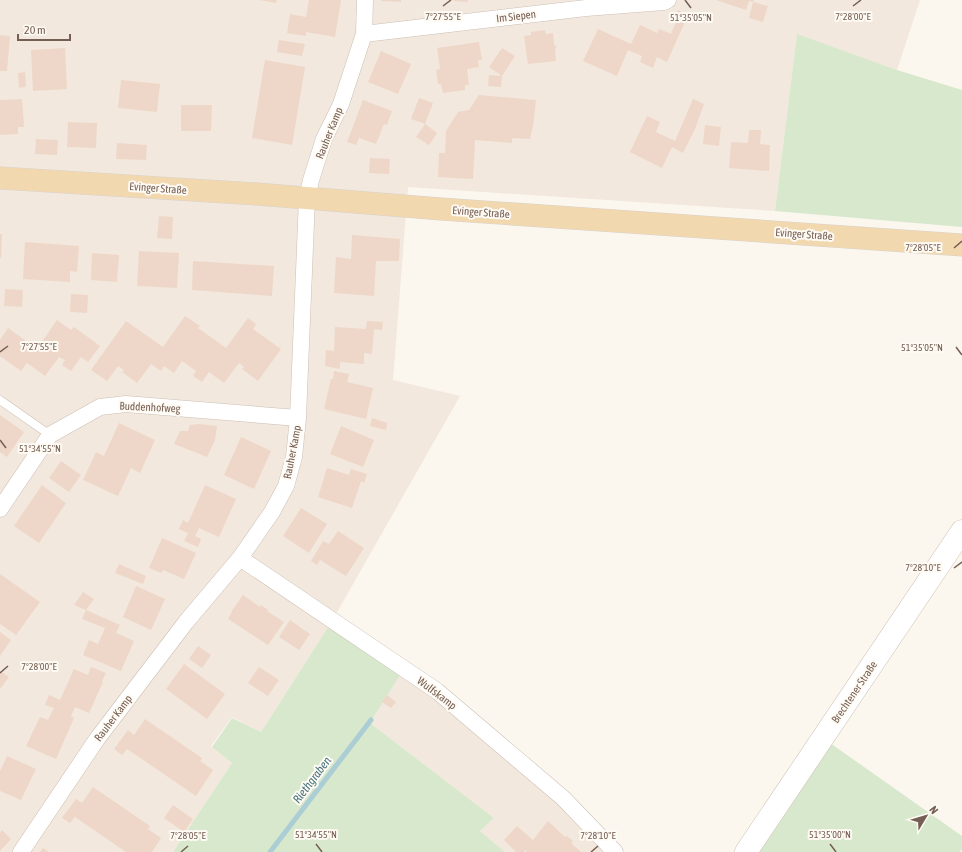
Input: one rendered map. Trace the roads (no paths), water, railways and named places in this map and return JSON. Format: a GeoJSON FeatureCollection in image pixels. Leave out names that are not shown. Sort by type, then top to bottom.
{"type":"FeatureCollection","features":[{"type":"Feature","properties":{"kind":"main road","name":"Evinger Straße"},"geometry":{"type":"LineString","coordinates":[[0,178],[307,198],[441,209],[962,245]]}},
{"type":"Feature","properties":{"kind":"street","name":"Rauher Kamp"},"geometry":{"type":"LineString","coordinates":[[21,852],[97,739],[186,622],[240,558],[272,512],[286,486],[294,457],[298,418],[307,198],[324,139],[341,104],[364,34],[365,0]]}},
{"type":"Feature","properties":{"kind":"street","name":"Im Siepen"},"geometry":{"type":"LineString","coordinates":[[364,34],[586,8],[664,2],[668,0]]}},
{"type":"Feature","properties":{"kind":"street","name":"Buddenhofweg"},"geometry":{"type":"LineString","coordinates":[[0,509],[50,435],[100,407],[126,404],[298,418]]}},
{"type":"Feature","properties":{"kind":"street","name":"Brechtener Straße"},"geometry":{"type":"LineString","coordinates":[[746,852],[961,536]]}},
{"type":"Feature","properties":{"kind":"street","name":"Wulfskamp"},"geometry":{"type":"LineString","coordinates":[[240,558],[437,691],[563,798],[615,852]]}},
{"type":"Feature","properties":{"kind":"lane"},"geometry":{"type":"LineString","coordinates":[[0,400],[50,435]]}},
{"type":"Feature","properties":{"kind":"waterway","name":"Riethgraben"},"geometry":{"type":"LineString","coordinates":[[270,852],[371,720]]}}]}
